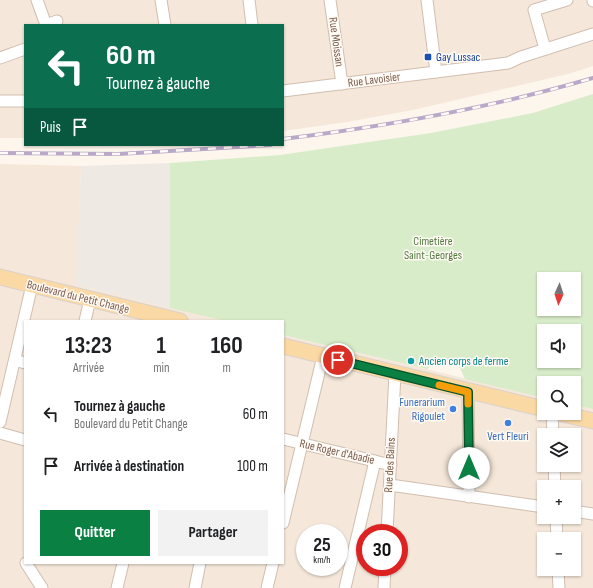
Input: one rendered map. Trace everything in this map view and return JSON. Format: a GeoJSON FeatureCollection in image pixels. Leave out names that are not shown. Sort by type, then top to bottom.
{"type":"FeatureCollection","features":[{"type":"Feature","properties":{"kind":"main road","name":"Boulevard du Petit Change"},"geometry":{"type":"LineString","coordinates":[[0,277],[176,320]]}},
{"type":"Feature","properties":{"kind":"main road"},"geometry":{"type":"LineString","coordinates":[[284,346],[468,392],[537,407]]}},
{"type":"Feature","properties":{"kind":"main road"},"geometry":{"type":"LineString","coordinates":[[581,418],[593,421]]}},
{"type":"Feature","properties":{"kind":"street"},"geometry":{"type":"LineString","coordinates":[[37,0],[46,24]]}},
{"type":"Feature","properties":{"kind":"street"},"geometry":{"type":"LineString","coordinates":[[161,0],[165,24]]}},
{"type":"Feature","properties":{"kind":"street"},"geometry":{"type":"LineString","coordinates":[[249,0],[252,24]]}},
{"type":"Feature","properties":{"kind":"street","name":"Rue Moissan"},"geometry":{"type":"LineString","coordinates":[[330,0],[342,84]]}},
{"type":"Feature","properties":{"kind":"street"},"geometry":{"type":"LineString","coordinates":[[427,0],[436,72]]}},
{"type":"Feature","properties":{"kind":"street"},"geometry":{"type":"LineString","coordinates":[[545,49],[534,10],[566,0]]}},
{"type":"Feature","properties":{"kind":"street"},"geometry":{"type":"LineString","coordinates":[[49,24],[57,21]]}},
{"type":"Feature","properties":{"kind":"street","name":"Rue Lavoisier"},"geometry":{"type":"LineString","coordinates":[[284,91],[508,63],[545,49],[593,34]]}},
{"type":"Feature","properties":{"kind":"street"},"geometry":{"type":"LineString","coordinates":[[0,58],[24,50]]}},
{"type":"Feature","properties":{"kind":"street"},"geometry":{"type":"LineString","coordinates":[[0,101],[24,101]]}},
{"type":"Feature","properties":{"kind":"street"},"geometry":{"type":"LineString","coordinates":[[26,320],[32,285]]}},
{"type":"Feature","properties":{"kind":"street"},"geometry":{"type":"LineString","coordinates":[[85,320],[90,299]]}},
{"type":"Feature","properties":{"kind":"street"},"geometry":{"type":"LineString","coordinates":[[0,422],[3,399],[20,361],[24,336]]}},
{"type":"Feature","properties":{"kind":"street"},"geometry":{"type":"LineString","coordinates":[[284,519],[324,356]]}},
{"type":"Feature","properties":{"kind":"street","name":"Rue des Bains"},"geometry":{"type":"LineString","coordinates":[[388,524],[395,373]]}},
{"type":"Feature","properties":{"kind":"street"},"geometry":{"type":"LineString","coordinates":[[468,392],[469,497]]}},
{"type":"Feature","properties":{"kind":"street"},"geometry":{"type":"LineString","coordinates":[[0,433],[24,440]]}},
{"type":"Feature","properties":{"kind":"street","name":"Rue Roger d'Abadie"},"geometry":{"type":"LineString","coordinates":[[284,439],[391,465]]}},
{"type":"Feature","properties":{"kind":"street"},"geometry":{"type":"LineString","coordinates":[[345,588],[375,461]]}},
{"type":"Feature","properties":{"kind":"street"},"geometry":{"type":"LineString","coordinates":[[390,486],[537,506]]}},
{"type":"Feature","properties":{"kind":"street"},"geometry":{"type":"LineString","coordinates":[[581,513],[593,514]]}},
{"type":"Feature","properties":{"kind":"street"},"geometry":{"type":"LineString","coordinates":[[27,564],[42,588]]}},
{"type":"Feature","properties":{"kind":"street"},"geometry":{"type":"LineString","coordinates":[[117,588],[123,564]]}},
{"type":"Feature","properties":{"kind":"street"},"geometry":{"type":"LineString","coordinates":[[195,588],[200,564]]}},
{"type":"Feature","properties":{"kind":"street"},"geometry":{"type":"LineString","coordinates":[[267,588],[273,564]]}},
{"type":"Feature","properties":{"kind":"street"},"geometry":{"type":"LineString","coordinates":[[384,588],[385,576]]}},
{"type":"Feature","properties":{"kind":"street"},"geometry":{"type":"LineString","coordinates":[[558,576],[559,588]]}},
{"type":"Feature","properties":{"kind":"shaded area"},"geometry":{"type":"Polygon","coordinates":[[[0,0],[593,0],[593,66],[568,74],[413,110],[347,122],[284,131],[284,24],[24,24],[24,138],[0,138],[0,0]]]}},
{"type":"Feature","properties":{"kind":"shaded area"},"geometry":{"type":"Polygon","coordinates":[[[170,163],[170,308],[76,285],[81,166],[170,163]]]}},
{"type":"Feature","properties":{"kind":"shaded area"},"geometry":{"type":"Polygon","coordinates":[[[0,164],[81,166],[77,285],[221,320],[24,320],[24,564],[284,564],[284,335],[537,395],[537,420],[581,420],[581,406],[593,409],[593,588],[0,588],[0,164]]]}},
{"type":"Feature","properties":{"kind":"green space","name":"Cimetière Saint-Georges"},"geometry":{"type":"Polygon","coordinates":[[[593,94],[593,409],[581,406],[581,376],[537,376],[537,396],[465,379],[459,366],[450,362],[438,362],[427,369],[284,335],[284,320],[221,320],[170,308],[170,163],[280,155],[431,133],[533,113],[593,94]]]}},
{"type":"Feature","properties":{"kind":"railway"},"geometry":{"type":"LineString","coordinates":[[284,139],[439,115],[555,89],[593,78]]}},
{"type":"Feature","properties":{"kind":"railway"},"geometry":{"type":"LineString","coordinates":[[0,153],[118,154],[254,146]]}},
{"type":"Feature","properties":{"kind":"slow traffic"},"geometry":{"type":"LineString","coordinates":[[439,385],[468,392],[468,404]]}},
{"type":"Feature","properties":{"kind":"place","name":"Gay Lussac"},"geometry":{"type":"Point","coordinates":[428,57]}},
{"type":"Feature","properties":{"kind":"place","name":"Ancien corps de ferme"},"geometry":{"type":"Point","coordinates":[411,361]}},
{"type":"Feature","properties":{"kind":"place","name":"Funerarium Rigoulet"},"geometry":{"type":"Point","coordinates":[453,409]}},
{"type":"Feature","properties":{"kind":"place","name":"Vert Fleuri"},"geometry":{"type":"Point","coordinates":[508,423]}},
{"type":"Feature","properties":{"kind":"route"},"geometry":{"type":"LineString","coordinates":[[338,360],[468,392],[469,468]]}}]}
